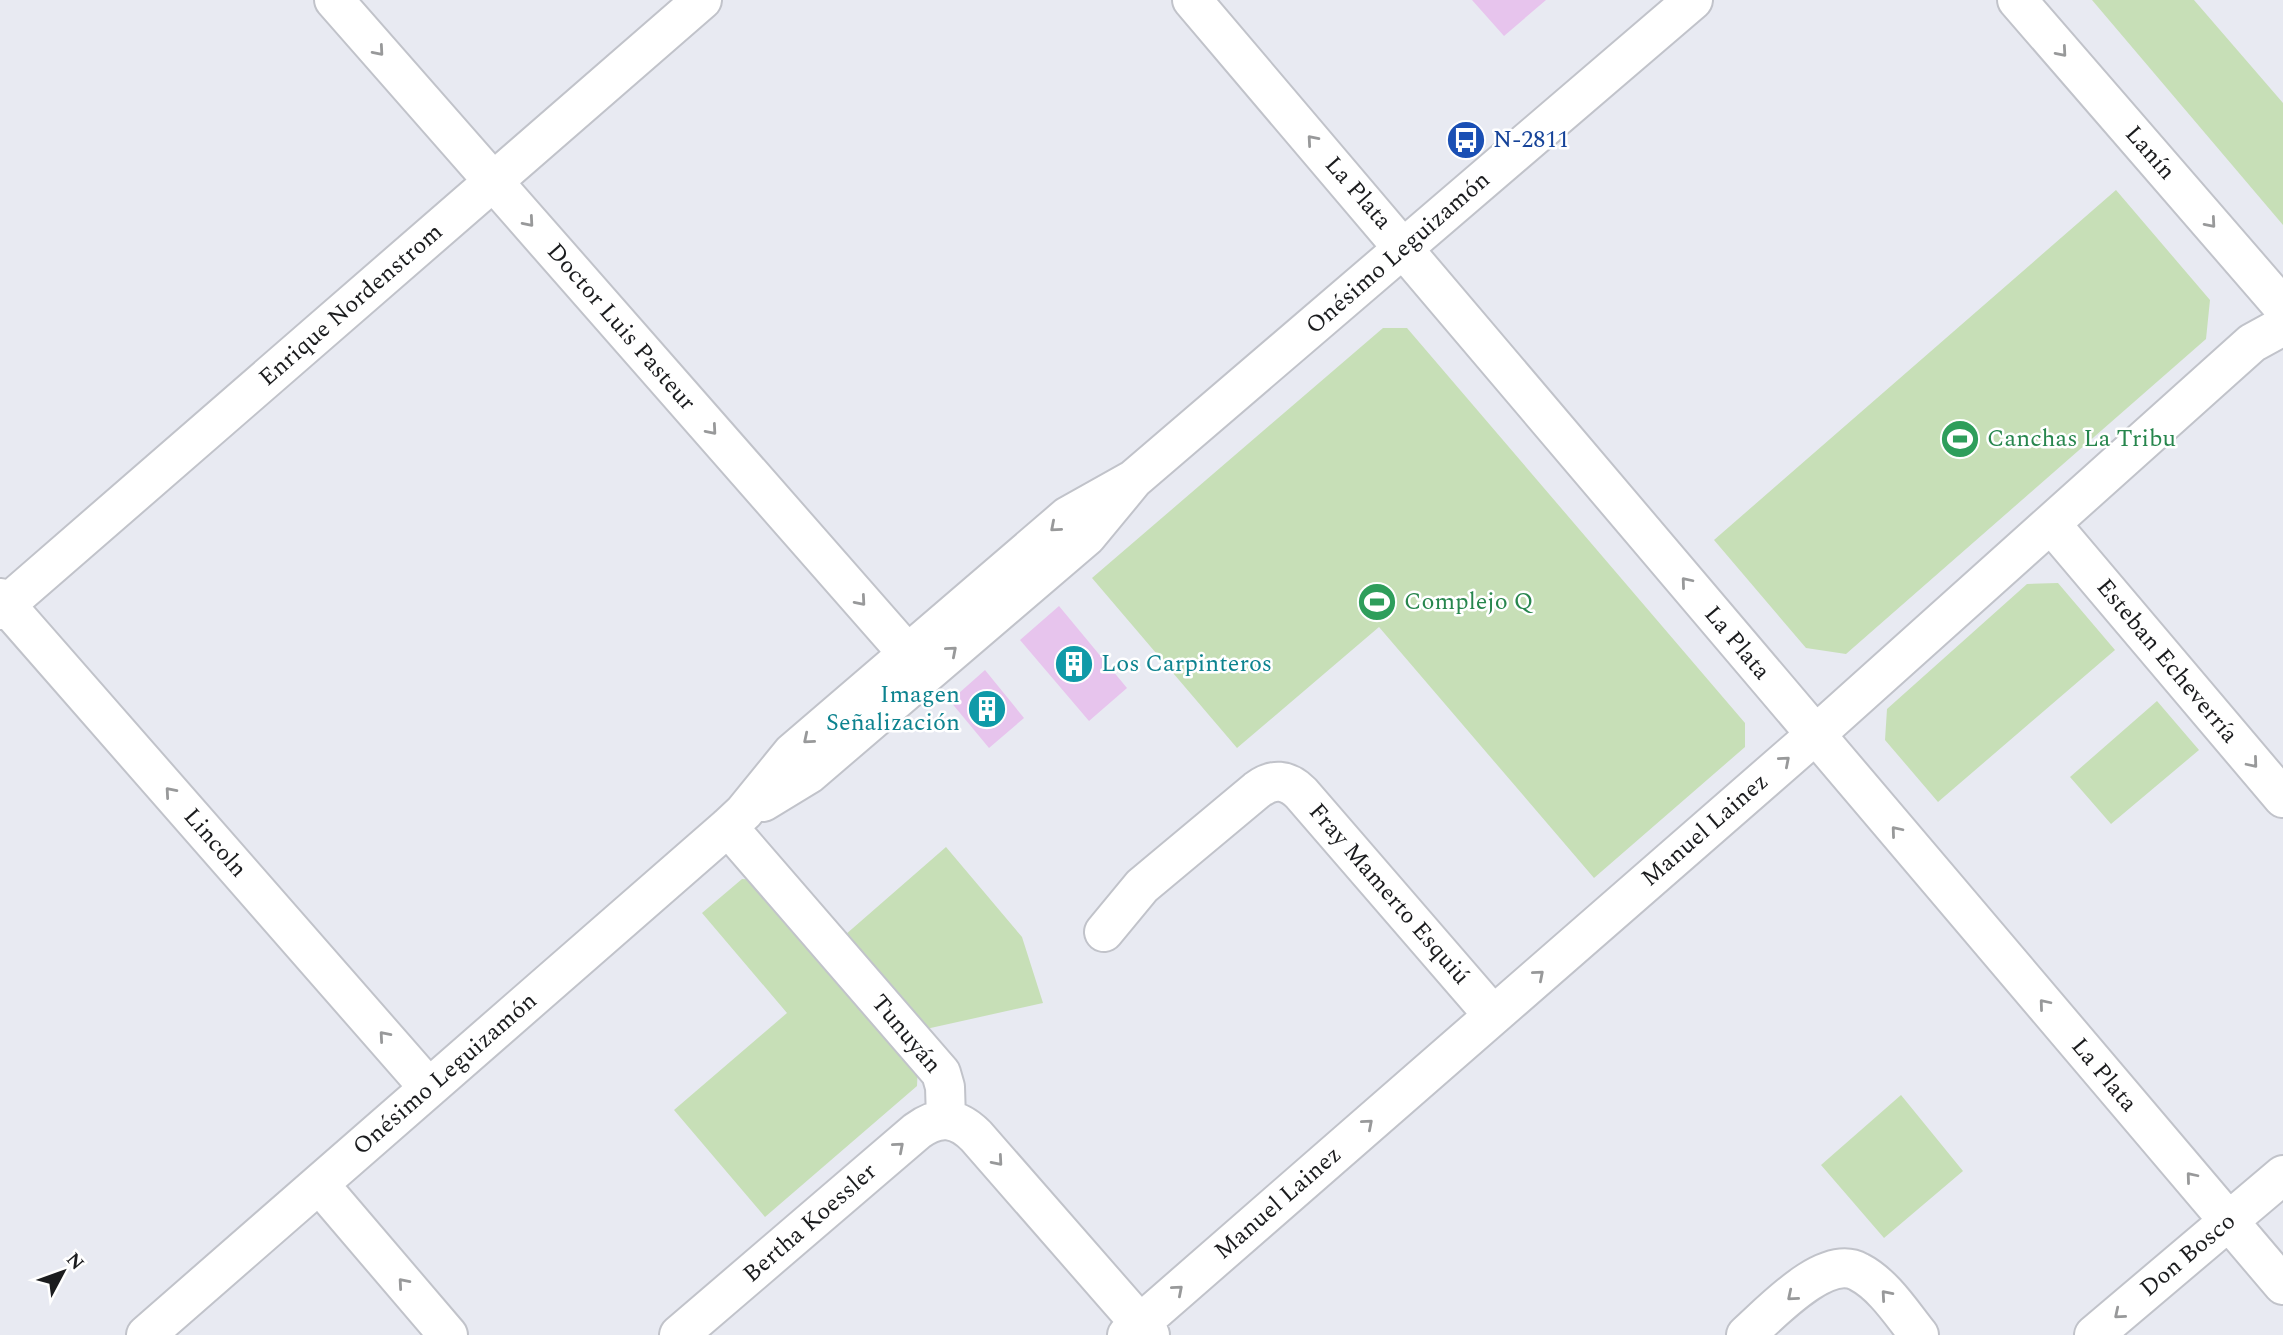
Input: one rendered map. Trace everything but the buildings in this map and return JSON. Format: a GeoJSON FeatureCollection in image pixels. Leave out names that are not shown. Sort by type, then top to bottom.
{"type":"FeatureCollection","features":[{"type":"Feature","properties":{"kind":"street","name":"Doctor Luis Pasteur"},"geometry":{"type":"LineString","coordinates":[[334,0],[908,654]]}},
{"type":"Feature","properties":{"kind":"street","name":"Enrique Nordenstrom"},"geometry":{"type":"LineString","coordinates":[[2,604],[702,0]]}},
{"type":"Feature","properties":{"kind":"street","name":"La Plata"},"geometry":{"type":"LineString","coordinates":[[1192,0],[2283,1285]]}},
{"type":"Feature","properties":{"kind":"street","name":"Onésimo Leguizamón"},"geometry":{"type":"LineString","coordinates":[[736,819],[799,781],[840,747],[1092,531],[1134,479],[1693,0]]}},
{"type":"Feature","properties":{"kind":"street","name":"Lanín"},"geometry":{"type":"LineString","coordinates":[[2017,0],[2283,307]]}},
{"type":"Feature","properties":{"kind":"street","name":"Manuel Lainez"},"geometry":{"type":"LineString","coordinates":[[1139,1331],[1493,1015],[1815,735],[2252,344],[2283,326]]}},
{"type":"Feature","properties":{"kind":"street","name":"Onésimo Leguizamón"},"geometry":{"type":"LineString","coordinates":[[146,1335],[736,819],[780,764],[1068,516],[1134,479]]}},
{"type":"Feature","properties":{"kind":"street","name":"Esteban Echeverría"},"geometry":{"type":"LineString","coordinates":[[2051,524],[2283,798]]}},
{"type":"Feature","properties":{"kind":"street","name":"Lincoln"},"geometry":{"type":"LineString","coordinates":[[2,604],[429,1088]]}},
{"type":"Feature","properties":{"kind":"street","name":"Fray Mamerto Esquiú"},"geometry":{"type":"LineString","coordinates":[[1104,933],[1142,886],[1263,786],[1279,781],[1287,782],[1301,793],[1493,1015]]}},
{"type":"Feature","properties":{"kind":"street","name":"Tunuyán"},"geometry":{"type":"LineString","coordinates":[[736,819],[941,1073],[945,1087],[946,1119]]}},
{"type":"Feature","properties":{"kind":"street"},"geometry":{"type":"LineString","coordinates":[[946,1119],[967,1127],[976,1136],[1139,1331]]}},
{"type":"Feature","properties":{"kind":"street","name":"Bertha Koessler"},"geometry":{"type":"LineString","coordinates":[[679,1335],[917,1131],[936,1120],[946,1119]]}},
{"type":"Feature","properties":{"kind":"street","name":"Don Bosco"},"geometry":{"type":"LineString","coordinates":[[2094,1335],[2283,1175]]}},
{"type":"Feature","properties":{"kind":"street"},"geometry":{"type":"LineString","coordinates":[[319,1184],[448,1335]]}},
{"type":"Feature","properties":{"kind":"street"},"geometry":{"type":"LineString","coordinates":[[1746,1335],[1809,1282],[1830,1269],[1844,1267],[1856,1270],[1873,1282],[1919,1335]]}},
{"type":"Feature","properties":{"kind":"green space"},"geometry":{"type":"Polygon","coordinates":[[[2092,0],[2194,0],[2283,103],[2283,225],[2092,0]]]}},
{"type":"Feature","properties":{"kind":"green space","name":"Canchas La Tribu"},"geometry":{"type":"Polygon","coordinates":[[[2116,190],[2210,300],[2206,339],[1846,654],[1806,648],[1714,540],[2116,190]]]}},
{"type":"Feature","properties":{"kind":"green space","name":"Complejo Q"},"geometry":{"type":"Polygon","coordinates":[[[1383,328],[1407,328],[1745,723],[1745,747],[1594,878],[1379,627],[1237,748],[1092,578],[1383,328]]]}},
{"type":"Feature","properties":{"kind":"green space"},"geometry":{"type":"Polygon","coordinates":[[[2058,583],[2115,650],[1938,802],[1885,740],[1887,709],[2027,584],[2058,583]]]}},
{"type":"Feature","properties":{"kind":"green space"},"geometry":{"type":"Polygon","coordinates":[[[2157,701],[2199,750],[2111,824],[2070,777],[2157,701]]]}},
{"type":"Feature","properties":{"kind":"green space"},"geometry":{"type":"Polygon","coordinates":[[[946,847],[1022,937],[1043,1003],[926,1029],[845,935],[946,847]]]}},
{"type":"Feature","properties":{"kind":"green space"},"geometry":{"type":"Polygon","coordinates":[[[742,879],[761,880],[918,1063],[917,1086],[765,1217],[674,1110],[787,1013],[702,913],[742,879]]]}},
{"type":"Feature","properties":{"kind":"green space"},"geometry":{"type":"Polygon","coordinates":[[[1901,1095],[1963,1171],[1884,1238],[1821,1165],[1901,1095]]]}},
{"type":"Feature","properties":{"kind":"place","name":"N-2811"},"geometry":{"type":"Point","coordinates":[1466,140]}},
{"type":"Feature","properties":{"kind":"place","name":"Canchas La Tribu"},"geometry":{"type":"Point","coordinates":[1960,439]}},
{"type":"Feature","properties":{"kind":"place","name":"Complejo Q"},"geometry":{"type":"Point","coordinates":[1377,602]}},
{"type":"Feature","properties":{"kind":"place","name":"Los Carpinteros"},"geometry":{"type":"Point","coordinates":[1074,664]}},
{"type":"Feature","properties":{"kind":"place","name":"Imagen Señalización"},"geometry":{"type":"Point","coordinates":[987,709]}}]}
